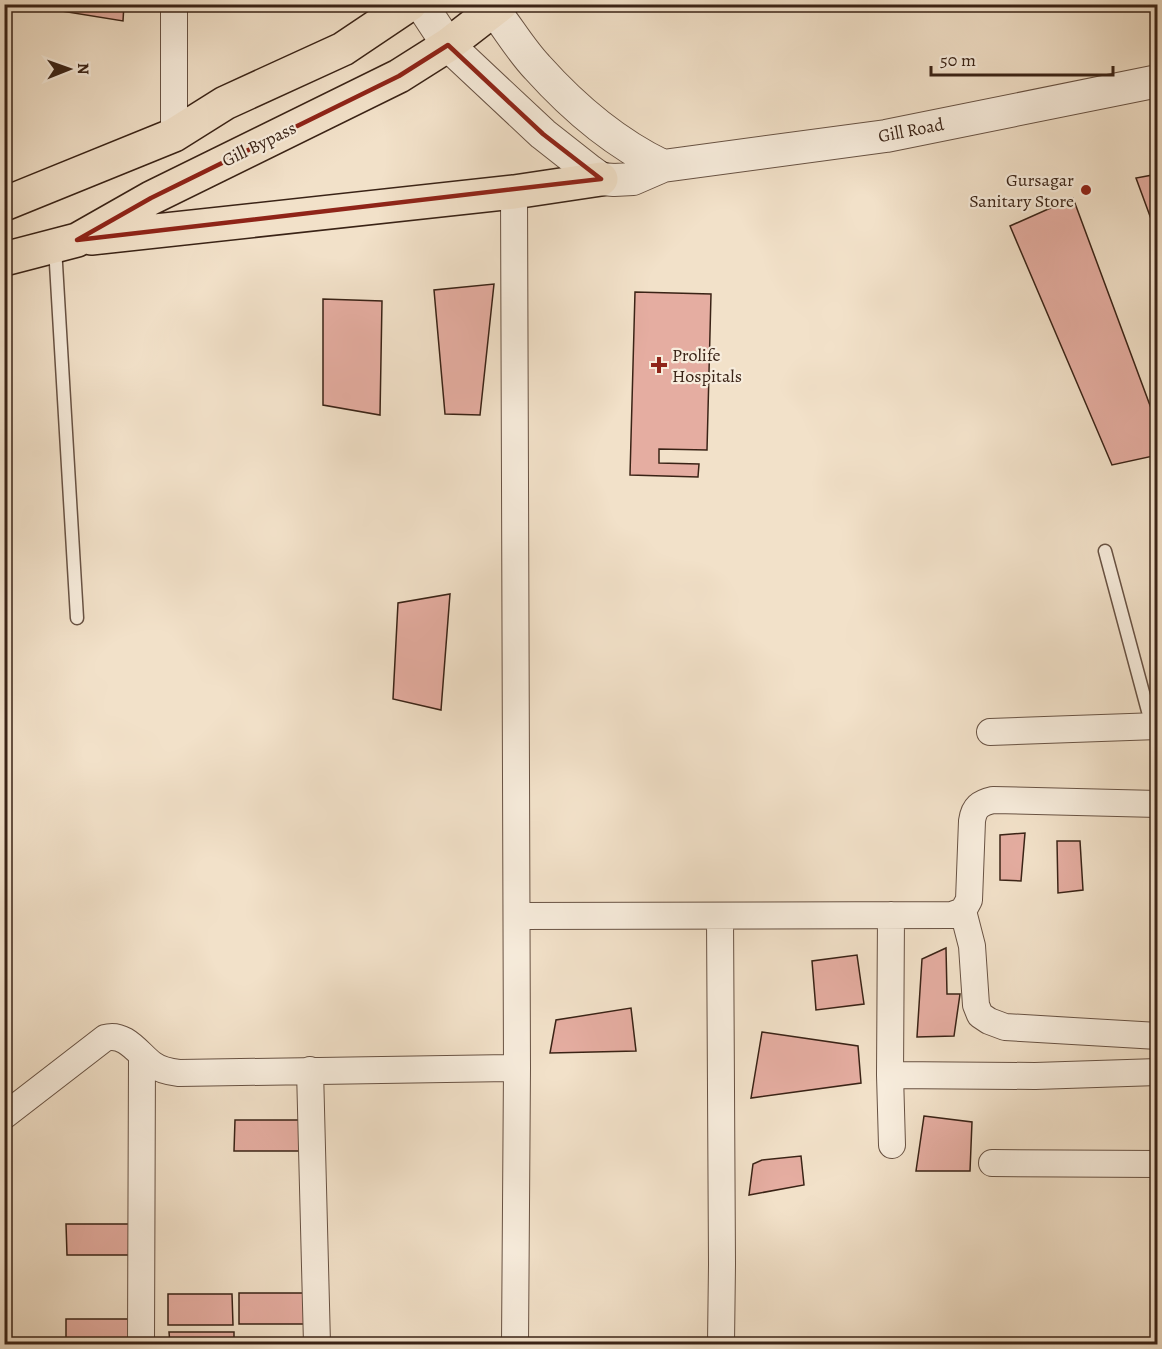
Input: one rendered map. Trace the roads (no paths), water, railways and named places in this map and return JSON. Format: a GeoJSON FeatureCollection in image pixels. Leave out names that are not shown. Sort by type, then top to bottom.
{"type":"FeatureCollection","features":[{"type":"Feature","properties":{"kind":"main road"},"geometry":{"type":"LineString","coordinates":[[4,204],[174,135],[225,103],[342,49],[410,4]]}},
{"type":"Feature","properties":{"kind":"main road","name":"Gill Bypass"},"geometry":{"type":"LineString","coordinates":[[4,259],[66,243],[151,198],[399,76],[448,45],[495,7]]}},
{"type":"Feature","properties":{"kind":"main road"},"geometry":{"type":"LineString","coordinates":[[66,243],[514,192],[601,179]]}},
{"type":"Feature","properties":{"kind":"street"},"geometry":{"type":"LineString","coordinates":[[174,4],[174,135]]}},
{"type":"Feature","properties":{"kind":"street"},"geometry":{"type":"LineString","coordinates":[[421,4],[448,45],[543,134],[601,179]]}},
{"type":"Feature","properties":{"kind":"street"},"geometry":{"type":"LineString","coordinates":[[495,7],[536,66],[573,103],[636,153],[663,166]]}},
{"type":"Feature","properties":{"kind":"street","name":"Gill Road"},"geometry":{"type":"LineString","coordinates":[[601,179],[633,179],[663,166],[886,136],[1158,81]]}},
{"type":"Feature","properties":{"kind":"street"},"geometry":{"type":"LineString","coordinates":[[514,192],[517,916],[515,1344]]}},
{"type":"Feature","properties":{"kind":"street"},"geometry":{"type":"LineString","coordinates":[[990,732],[1155,726]]}},
{"type":"Feature","properties":{"kind":"street"},"geometry":{"type":"LineString","coordinates":[[517,916],[952,915],[963,911],[969,900],[972,820],[974,809],[982,803],[993,800],[1158,804]]}},
{"type":"Feature","properties":{"kind":"street"},"geometry":{"type":"LineString","coordinates":[[963,911],[972,946],[976,1005],[980,1015],[989,1021],[1005,1027],[1158,1036]]}},
{"type":"Feature","properties":{"kind":"street"},"geometry":{"type":"LineString","coordinates":[[891,915],[892,1145]]}},
{"type":"Feature","properties":{"kind":"street"},"geometry":{"type":"LineString","coordinates":[[720,916],[721,1344]]}},
{"type":"Feature","properties":{"kind":"street"},"geometry":{"type":"LineString","coordinates":[[4,1116],[105,1038],[113,1035],[122,1038],[154,1065],[179,1073],[517,1068]]}},
{"type":"Feature","properties":{"kind":"street"},"geometry":{"type":"LineString","coordinates":[[141,1344],[142,1055]]}},
{"type":"Feature","properties":{"kind":"street"},"geometry":{"type":"LineString","coordinates":[[310,1070],[317,1344]]}},
{"type":"Feature","properties":{"kind":"street"},"geometry":{"type":"LineString","coordinates":[[890,1075],[1035,1076],[1158,1072]]}},
{"type":"Feature","properties":{"kind":"street"},"geometry":{"type":"LineString","coordinates":[[992,1163],[1158,1164]]}},
{"type":"Feature","properties":{"kind":"lane"},"geometry":{"type":"LineString","coordinates":[[66,243],[77,618]]}},
{"type":"Feature","properties":{"kind":"lane"},"geometry":{"type":"LineString","coordinates":[[1105,551],[1155,726]]}},
{"type":"Feature","properties":{"kind":"place","name":"Gursagar Sanitary Store"},"geometry":{"type":"Point","coordinates":[1086,190]}},
{"type":"Feature","properties":{"kind":"place","name":"Prolife Hospitals"},"geometry":{"type":"Point","coordinates":[659,365]}}]}
